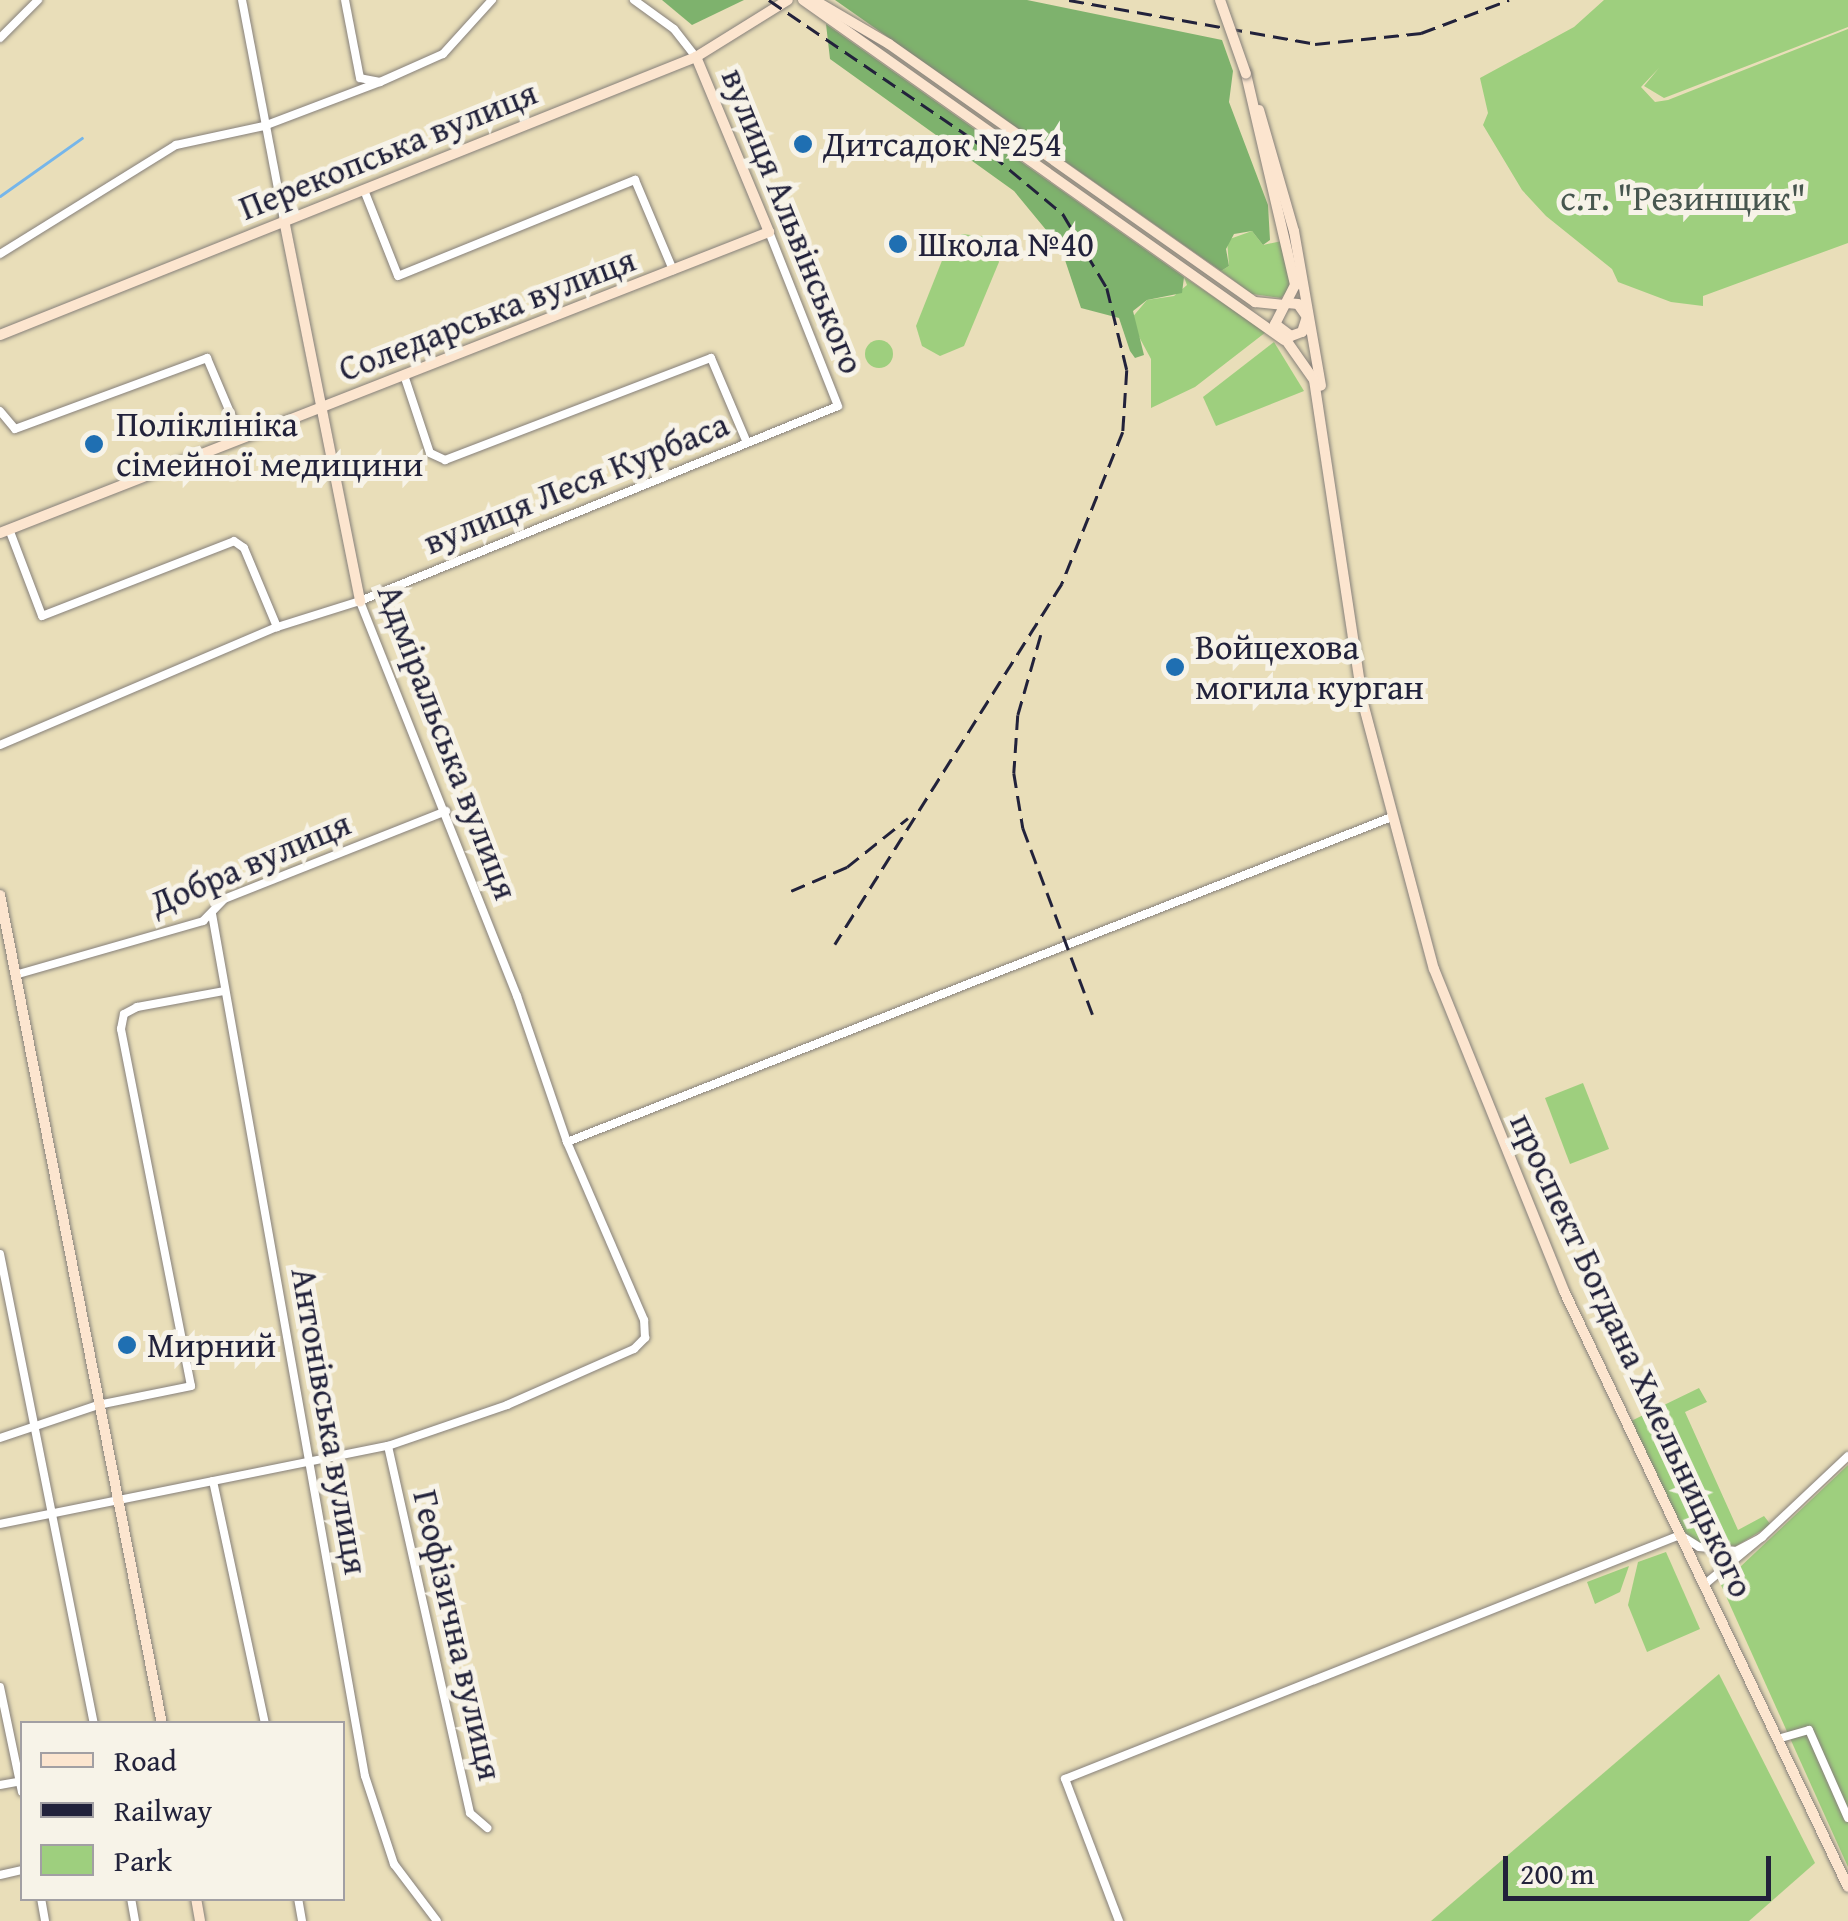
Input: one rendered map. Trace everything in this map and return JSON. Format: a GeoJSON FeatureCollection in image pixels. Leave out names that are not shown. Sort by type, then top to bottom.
{"type":"FeatureCollection","features":[{"type":"Feature","properties":{"kind":"street"},"geometry":{"type":"LineString","coordinates":[[0,38],[38,0]]}},
{"type":"Feature","properties":{"kind":"street","name":"Адміральська вулиця"},"geometry":{"type":"LineString","coordinates":[[242,0],[360,600],[446,811],[567,1142],[644,1320],[645,1338],[634,1349],[506,1405],[388,1446]]}},
{"type":"Feature","properties":{"kind":"street"},"geometry":{"type":"LineString","coordinates":[[345,0],[360,78],[380,82]]}},
{"type":"Feature","properties":{"kind":"street"},"geometry":{"type":"LineString","coordinates":[[634,0],[674,29],[696,57]]}},
{"type":"Feature","properties":{"kind":"street","name":"Перекопська вулиця"},"geometry":{"type":"LineString","coordinates":[[0,335],[696,57],[788,0]]}},
{"type":"Feature","properties":{"kind":"street"},"geometry":{"type":"LineString","coordinates":[[803,0],[1279,331],[1297,335],[1306,317],[1285,304],[1255,302],[889,44],[814,0]]}},
{"type":"Feature","properties":{"kind":"street","name":"проспект Богдана Хмельницького"},"geometry":{"type":"LineString","coordinates":[[1220,0],[1256,106],[1294,278],[1285,304],[1275,313],[1279,331],[1310,370],[1323,422]]}},
{"type":"Feature","properties":{"kind":"street"},"geometry":{"type":"LineString","coordinates":[[0,254],[176,145],[264,126],[443,54],[488,1]]}},
{"type":"Feature","properties":{"kind":"street","name":"вулиця Альвінського"},"geometry":{"type":"LineString","coordinates":[[696,57],[838,406]]}},
{"type":"Feature","properties":{"kind":"street","name":"проспект Богдана Хмельницького"},"geometry":{"type":"LineString","coordinates":[[1256,106],[1268,128],[1308,299],[1362,703],[1389,818],[1434,969],[1512,1167],[1680,1535],[1781,1738],[1848,1887]]}},
{"type":"Feature","properties":{"kind":"street"},"geometry":{"type":"LineString","coordinates":[[364,190],[398,276],[635,180],[673,270]]}},
{"type":"Feature","properties":{"kind":"street","name":"Соледарська вулиця"},"geometry":{"type":"LineString","coordinates":[[5,531],[769,232]]}},
{"type":"Feature","properties":{"kind":"street"},"geometry":{"type":"LineString","coordinates":[[1165,253],[1296,350]]}},
{"type":"Feature","properties":{"kind":"street","name":"проспект Богдана Хмельницького"},"geometry":{"type":"LineString","coordinates":[[1308,299],[1306,317],[1321,386]]}},
{"type":"Feature","properties":{"kind":"street"},"geometry":{"type":"LineString","coordinates":[[0,411],[15,429],[208,358],[242,438]]}},
{"type":"Feature","properties":{"kind":"street"},"geometry":{"type":"LineString","coordinates":[[404,375],[430,453],[445,460],[711,358],[746,444]]}},
{"type":"Feature","properties":{"kind":"street","name":"вулиця Леся Курбаса"},"geometry":{"type":"LineString","coordinates":[[0,744],[277,627],[360,600],[838,406]]}},
{"type":"Feature","properties":{"kind":"street"},"geometry":{"type":"LineString","coordinates":[[5,531],[42,616],[234,541],[244,548],[277,627]]}},
{"type":"Feature","properties":{"kind":"street","name":"Добра вулиця"},"geometry":{"type":"LineString","coordinates":[[15,975],[212,914],[224,899],[446,811]]}},
{"type":"Feature","properties":{"kind":"street"},"geometry":{"type":"LineString","coordinates":[[567,1142],[1389,818]]}},
{"type":"Feature","properties":{"kind":"street"},"geometry":{"type":"LineString","coordinates":[[0,896],[161,1721]]}},
{"type":"Feature","properties":{"kind":"street","name":"Антонівська вулиця"},"geometry":{"type":"LineString","coordinates":[[212,914],[313,1461],[365,1776],[394,1864],[436,1921]]}},
{"type":"Feature","properties":{"kind":"street"},"geometry":{"type":"LineString","coordinates":[[0,1438],[33,1431],[98,1405],[191,1386],[122,1019],[137,1007],[224,991]]}},
{"type":"Feature","properties":{"kind":"street"},"geometry":{"type":"LineString","coordinates":[[0,1254],[47,1513],[55,1520],[93,1721]]}},
{"type":"Feature","properties":{"kind":"street"},"geometry":{"type":"LineString","coordinates":[[0,1524],[388,1446]]}},
{"type":"Feature","properties":{"kind":"street","name":"Геофізична вулиця"},"geometry":{"type":"LineString","coordinates":[[388,1446],[470,1813],[487,1828]]}},
{"type":"Feature","properties":{"kind":"street"},"geometry":{"type":"LineString","coordinates":[[1705,1584],[1848,1456]]}},
{"type":"Feature","properties":{"kind":"street"},"geometry":{"type":"LineString","coordinates":[[213,1481],[264,1721]]}},
{"type":"Feature","properties":{"kind":"street"},"geometry":{"type":"LineString","coordinates":[[1119,1921],[1065,1779],[1680,1535],[1699,1547],[1736,1552],[1762,1537]]}},
{"type":"Feature","properties":{"kind":"street"},"geometry":{"type":"LineString","coordinates":[[1,1694],[20,1773]]}},
{"type":"Feature","properties":{"kind":"street"},"geometry":{"type":"LineString","coordinates":[[1781,1738],[1809,1730],[1848,1818]]}},
{"type":"Feature","properties":{"kind":"green space"},"geometry":{"type":"Polygon","coordinates":[[[662,0],[744,0],[692,25],[662,0]]]}},
{"type":"Feature","properties":{"kind":"green space"},"geometry":{"type":"Polygon","coordinates":[[[835,0],[1027,0],[1222,40],[1233,71],[1229,102],[1268,205],[1270,240],[1263,245],[1252,231],[1234,234],[1226,249],[1229,266],[1221,271],[835,0]]]}},
{"type":"Feature","properties":{"kind":"green space","name":"с.т. \"Резинщик\""},"geometry":{"type":"Polygon","coordinates":[[[1604,0],[1848,0],[1848,27],[1664,98],[1644,86],[1659,68],[1641,87],[1655,102],[1668,100],[1848,29],[1848,243],[1703,296],[1703,306],[1671,302],[1618,282],[1612,269],[1546,216],[1522,190],[1483,125],[1488,113],[1480,78],[1574,27],[1604,0]]]}},
{"type":"Feature","properties":{"kind":"green space"},"geometry":{"type":"Polygon","coordinates":[[[826,24],[1184,277],[1182,293],[1147,300],[1133,311],[1144,355],[1135,358],[1130,351],[1119,318],[1081,308],[1061,248],[1014,191],[830,59],[826,24]]]}},
{"type":"Feature","properties":{"kind":"green space"},"geometry":{"type":"Polygon","coordinates":[[[1252,231],[1263,245],[1282,241],[1291,287],[1281,298],[1252,294],[1221,271],[1229,266],[1227,240],[1252,231]]]}},
{"type":"Feature","properties":{"kind":"green space"},"geometry":{"type":"Polygon","coordinates":[[[962,234],[989,237],[999,262],[964,346],[940,356],[922,346],[916,326],[947,248],[962,234]]]}},
{"type":"Feature","properties":{"kind":"green space"},"geometry":{"type":"Polygon","coordinates":[[[1184,277],[1266,332],[1195,387],[1151,408],[1151,359],[1130,320],[1147,300],[1174,296],[1187,285],[1184,277]]]}},
{"type":"Feature","properties":{"kind":"green space"},"geometry":{"type":"Polygon","coordinates":[[[879,340],[889,344],[893,354],[889,364],[879,368],[869,364],[865,354],[869,344],[879,340]]]}},
{"type":"Feature","properties":{"kind":"green space"},"geometry":{"type":"Polygon","coordinates":[[[1274,342],[1304,391],[1216,426],[1203,397],[1274,342]]]}},
{"type":"Feature","properties":{"kind":"green space"},"geometry":{"type":"Polygon","coordinates":[[[1583,1083],[1609,1149],[1570,1164],[1545,1098],[1583,1083]]]}},
{"type":"Feature","properties":{"kind":"green space"},"geometry":{"type":"Polygon","coordinates":[[[1699,1388],[1707,1402],[1685,1412],[1738,1530],[1764,1516],[1771,1525],[1736,1546],[1699,1543],[1683,1532],[1629,1422],[1699,1388]]]}},
{"type":"Feature","properties":{"kind":"green space"},"geometry":{"type":"Polygon","coordinates":[[[1848,1465],[1848,1867],[1721,1585],[1848,1465]]]}},
{"type":"Feature","properties":{"kind":"green space"},"geometry":{"type":"Polygon","coordinates":[[[1666,1552],[1700,1629],[1647,1652],[1628,1605],[1638,1562],[1666,1552]]]}},
{"type":"Feature","properties":{"kind":"green space"},"geometry":{"type":"Polygon","coordinates":[[[1629,1566],[1620,1592],[1595,1604],[1587,1582],[1629,1566]]]}},
{"type":"Feature","properties":{"kind":"green space"},"geometry":{"type":"Polygon","coordinates":[[[1719,1674],[1815,1863],[1749,1921],[1431,1921],[1719,1674]]]}},
{"type":"Feature","properties":{"kind":"waterway"},"geometry":{"type":"LineString","coordinates":[[0,196],[82,138]]}},
{"type":"Feature","properties":{"kind":"railway"},"geometry":{"type":"LineString","coordinates":[[769,0],[974,140],[1063,214],[1107,288],[1127,370],[1123,432],[1062,584],[835,944]]}},
{"type":"Feature","properties":{"kind":"railway"},"geometry":{"type":"LineString","coordinates":[[1069,0],[1315,44],[1421,33],[1509,0]]}},
{"type":"Feature","properties":{"kind":"railway"},"geometry":{"type":"LineString","coordinates":[[1041,635],[1018,715],[1014,773],[1023,828],[1094,1018]]}},
{"type":"Feature","properties":{"kind":"railway"},"geometry":{"type":"LineString","coordinates":[[791,891],[847,867],[908,818]]}},
{"type":"Feature","properties":{"kind":"place","name":"Дитсадок №254"},"geometry":{"type":"Point","coordinates":[803,144]}},
{"type":"Feature","properties":{"kind":"place","name":"Школа №40"},"geometry":{"type":"Point","coordinates":[898,244]}},
{"type":"Feature","properties":{"kind":"place","name":"Поліклініка сімейної медицини"},"geometry":{"type":"Point","coordinates":[94,444]}},
{"type":"Feature","properties":{"kind":"place","name":"Войцехова могила курган"},"geometry":{"type":"Point","coordinates":[1175,667]}},
{"type":"Feature","properties":{"kind":"place","name":"Мирний"},"geometry":{"type":"Point","coordinates":[127,1345]}}]}
